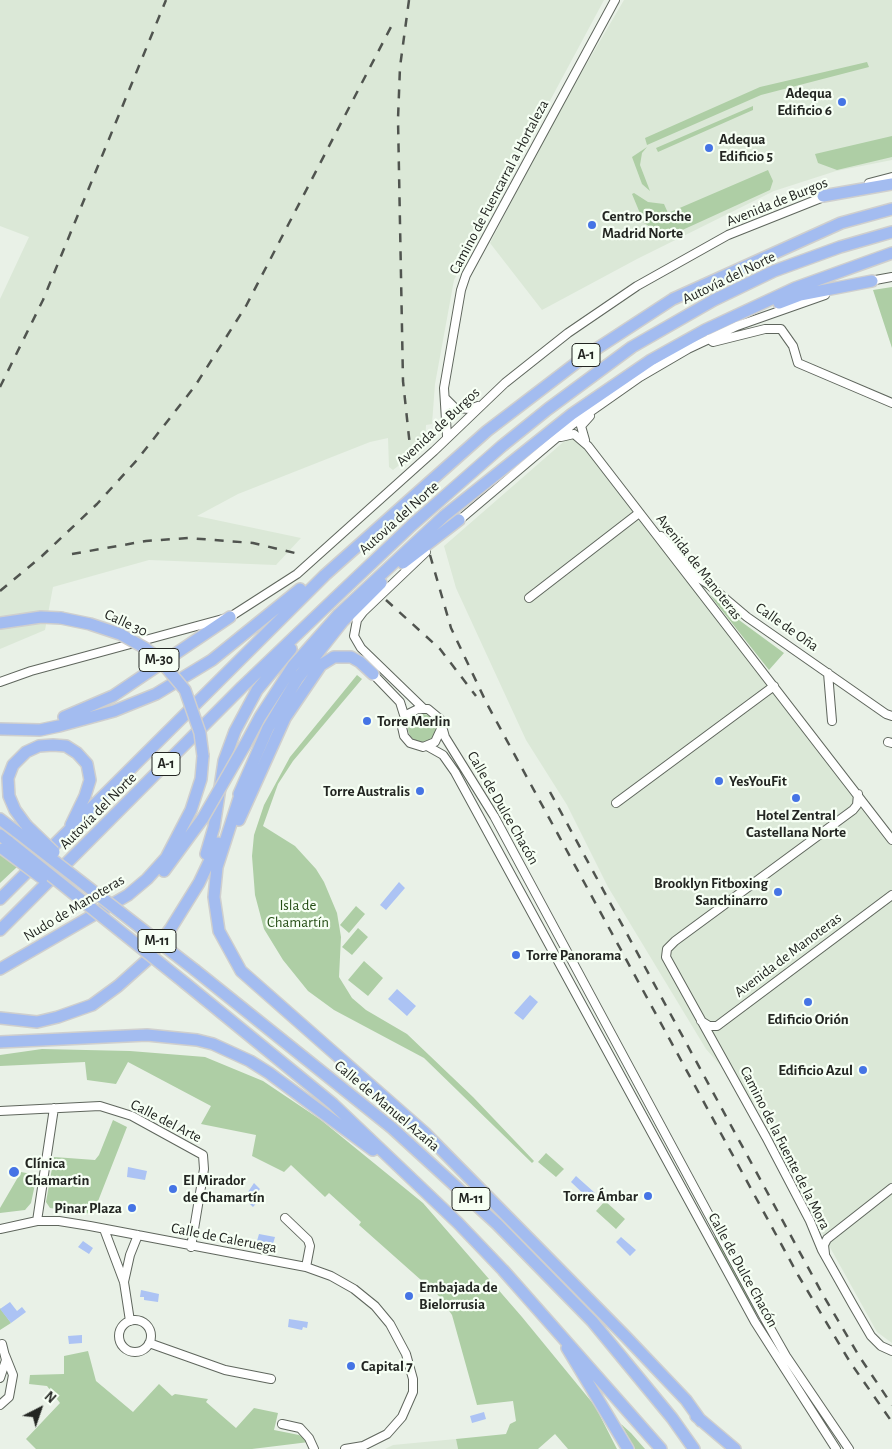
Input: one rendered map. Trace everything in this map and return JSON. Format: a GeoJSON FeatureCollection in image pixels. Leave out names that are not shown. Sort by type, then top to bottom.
{"type":"FeatureCollection","features":[{"type":"Feature","properties":{"kind":"highway"},"geometry":{"type":"LineString","coordinates":[[823,196],[892,184]]}},
{"type":"Feature","properties":{"kind":"highway","name":"Autovía del Norte"},"geometry":{"type":"LineString","coordinates":[[0,899],[228,674],[325,575],[369,533],[487,431],[584,356],[682,296],[841,223],[892,209]]}},
{"type":"Feature","properties":{"kind":"highway","name":"Autovía del Norte"},"geometry":{"type":"LineString","coordinates":[[0,930],[242,687],[412,526],[502,446],[632,348],[714,300],[774,271],[840,247],[892,232]]}},
{"type":"Feature","properties":{"kind":"highway"},"geometry":{"type":"LineString","coordinates":[[707,334],[795,288],[892,253]]}},
{"type":"Feature","properties":{"kind":"highway"},"geometry":{"type":"LineString","coordinates":[[795,288],[892,260]]}},
{"type":"Feature","properties":{"kind":"highway"},"geometry":{"type":"LineString","coordinates":[[147,880],[159,876],[171,863],[203,818],[260,716],[304,652],[340,614],[416,541],[598,395],[651,360],[800,295],[872,281]]}},
{"type":"Feature","properties":{"kind":"highway"},"geometry":{"type":"LineString","coordinates":[[0,1018],[37,1022],[66,1015],[92,1005],[118,986],[146,961],[171,928],[199,883],[268,728],[308,665],[352,612],[495,476]]}},
{"type":"Feature","properties":{"kind":"highway"},"geometry":{"type":"LineString","coordinates":[[403,563],[459,520]]}},
{"type":"Feature","properties":{"kind":"highway"},"geometry":{"type":"LineString","coordinates":[[0,729],[40,730],[59,726],[114,711],[156,694],[212,660],[312,580],[325,575]]}},
{"type":"Feature","properties":{"kind":"highway"},"geometry":{"type":"LineString","coordinates":[[171,928],[200,871],[208,849],[214,827],[224,761],[241,718],[271,672],[333,600]]}},
{"type":"Feature","properties":{"kind":"highway","name":"Calle 30"},"geometry":{"type":"LineString","coordinates":[[0,624],[41,617],[61,618],[90,624],[120,634],[145,648],[158,658],[185,690],[200,733],[203,756]]}},
{"type":"Feature","properties":{"kind":"highway"},"geometry":{"type":"LineString","coordinates":[[14,729],[74,714],[113,696],[230,617]]}},
{"type":"Feature","properties":{"kind":"highway"},"geometry":{"type":"LineString","coordinates":[[214,897],[230,839],[268,751],[285,718],[313,676],[327,660],[342,656],[360,662],[373,674]]}},
{"type":"Feature","properties":{"kind":"highway"},"geometry":{"type":"LineString","coordinates":[[21,828],[9,796],[8,778],[13,765],[26,752],[39,746],[53,745],[66,746],[77,753],[87,764],[90,780],[69,829]]}},
{"type":"Feature","properties":{"kind":"highway","name":"Nudo de Manoteras"},"geometry":{"type":"LineString","coordinates":[[0,969],[128,895],[147,880],[166,858],[191,810],[199,786],[203,756]]}},
{"type":"Feature","properties":{"kind":"highway"},"geometry":{"type":"LineString","coordinates":[[242,789],[217,867],[214,897],[219,931],[240,972],[425,1133],[626,1337],[686,1400],[701,1420]]}},
{"type":"Feature","properties":{"kind":"highway"},"geometry":{"type":"LineString","coordinates":[[0,819],[21,828]]}},
{"type":"Feature","properties":{"kind":"highway","name":"Calle de Manuel Azaña"},"geometry":{"type":"LineString","coordinates":[[21,828],[181,954],[195,970],[392,1128],[497,1224],[592,1321],[649,1389],[694,1449]]}},
{"type":"Feature","properties":{"kind":"highway","name":"M-11"},"geometry":{"type":"LineString","coordinates":[[3,843],[185,983],[334,1104],[504,1270],[661,1449]]}},
{"type":"Feature","properties":{"kind":"highway"},"geometry":{"type":"LineString","coordinates":[[0,892],[23,876]]}},
{"type":"Feature","properties":{"kind":"highway"},"geometry":{"type":"LineString","coordinates":[[0,1042],[147,1035],[197,1040],[213,1044],[237,1054],[269,1073],[420,1186]]}},
{"type":"Feature","properties":{"kind":"highway"},"geometry":{"type":"LineString","coordinates":[[400,1112],[480,1198],[497,1224]]}},
{"type":"Feature","properties":{"kind":"highway"},"geometry":{"type":"LineString","coordinates":[[592,1321],[608,1329],[701,1420],[735,1449]]}},
{"type":"Feature","properties":{"kind":"highway"},"geometry":{"type":"LineString","coordinates":[[556,1329],[628,1449]]}},
{"type":"Feature","properties":{"kind":"street","name":"Camino de Fuencarral a Hortaleza"},"geometry":{"type":"LineString","coordinates":[[448,436],[444,388],[461,290],[466,275],[614,0]]}},
{"type":"Feature","properties":{"kind":"street","name":"Avenida de Burgos"},"geometry":{"type":"LineString","coordinates":[[0,682],[31,671],[230,617],[297,574],[434,451],[480,406],[568,333],[637,286],[728,236],[823,196],[892,177]]}},
{"type":"Feature","properties":{"kind":"street"},"geometry":{"type":"LineString","coordinates":[[872,281],[892,277]]}},
{"type":"Feature","properties":{"kind":"street"},"geometry":{"type":"LineString","coordinates":[[424,708],[413,710],[405,718],[402,727],[407,740],[414,745],[427,746],[438,738],[441,729],[437,715],[424,708],[400,687],[357,643],[354,636],[357,620],[459,520],[556,438],[640,377],[707,334],[713,342],[765,329],[781,330],[793,346],[798,363],[892,402]]}},
{"type":"Feature","properties":{"kind":"street"},"geometry":{"type":"LineString","coordinates":[[445,398],[455,408],[480,406]]}},
{"type":"Feature","properties":{"kind":"street","name":"Avenida de Manoteras"},"geometry":{"type":"LineString","coordinates":[[602,403],[581,426],[582,434],[588,446],[663,545],[870,809],[892,840]]}},
{"type":"Feature","properties":{"kind":"street","name":"Avenida de Manoteras"},"geometry":{"type":"LineString","coordinates":[[556,438],[574,434],[588,446]]}},
{"type":"Feature","properties":{"kind":"street"},"geometry":{"type":"LineString","coordinates":[[639,513],[675,550],[697,577],[708,602]]}},
{"type":"Feature","properties":{"kind":"street","name":"Avenida de Manoteras"},"geometry":{"type":"LineString","coordinates":[[529,598],[639,513]]}},
{"type":"Feature","properties":{"kind":"street","name":"Calle de Oña"},"geometry":{"type":"LineString","coordinates":[[663,545],[690,574],[697,577],[740,611],[828,673],[892,716]]}},
{"type":"Feature","properties":{"kind":"street"},"geometry":{"type":"LineString","coordinates":[[828,673],[832,721]]}},
{"type":"Feature","properties":{"kind":"street"},"geometry":{"type":"LineString","coordinates":[[373,674],[400,702],[405,718]]}},
{"type":"Feature","properties":{"kind":"street"},"geometry":{"type":"LineString","coordinates":[[616,803],[774,686]]}},
{"type":"Feature","properties":{"kind":"street","name":"Calle de Dulce Chacón"},"geometry":{"type":"LineString","coordinates":[[441,729],[494,816],[765,1319],[814,1398],[849,1449]]}},
{"type":"Feature","properties":{"kind":"street","name":"Calle de Dulce Chacón"},"geometry":{"type":"LineString","coordinates":[[427,746],[438,751],[447,761],[484,823],[755,1322],[836,1449]]}},
{"type":"Feature","properties":{"kind":"street"},"geometry":{"type":"LineString","coordinates":[[853,810],[857,805],[858,794]]}},
{"type":"Feature","properties":{"kind":"street"},"geometry":{"type":"LineString","coordinates":[[853,810],[860,807],[870,809]]}},
{"type":"Feature","properties":{"kind":"street","name":"Camino de la Fuente de la Mora"},"geometry":{"type":"LineString","coordinates":[[853,810],[667,949],[666,957],[766,1137],[810,1221],[817,1241],[871,1336],[881,1346],[892,1351]]}},
{"type":"Feature","properties":{"kind":"street"},"geometry":{"type":"LineString","coordinates":[[484,823],[494,816]]}},
{"type":"Feature","properties":{"kind":"street","name":"Avenida de Manoteras"},"geometry":{"type":"LineString","coordinates":[[700,1020],[708,1026],[716,1026],[892,895]]}},
{"type":"Feature","properties":{"kind":"street"},"geometry":{"type":"LineString","coordinates":[[528,906],[538,900]]}},
{"type":"Feature","properties":{"kind":"street"},"geometry":{"type":"LineString","coordinates":[[573,988],[583,982]]}},
{"type":"Feature","properties":{"kind":"street"},"geometry":{"type":"LineString","coordinates":[[619,1073],[629,1066]]}},
{"type":"Feature","properties":{"kind":"street","name":"Calle del Arte"},"geometry":{"type":"LineString","coordinates":[[0,1111],[100,1106],[132,1116],[203,1156],[204,1169],[192,1246]]}},
{"type":"Feature","properties":{"kind":"street"},"geometry":{"type":"LineString","coordinates":[[37,1221],[54,1108]]}},
{"type":"Feature","properties":{"kind":"street"},"geometry":{"type":"LineString","coordinates":[[660,1147],[670,1141]]}},
{"type":"Feature","properties":{"kind":"street"},"geometry":{"type":"LineString","coordinates":[[827,1258],[824,1245],[827,1239],[892,1188]]}},
{"type":"Feature","properties":{"kind":"street","name":"Calle de Caleruega"},"geometry":{"type":"LineString","coordinates":[[285,1218],[308,1240],[310,1246],[306,1268]]}},
{"type":"Feature","properties":{"kind":"street","name":"Calle de Caleruega"},"geometry":{"type":"LineString","coordinates":[[0,1229],[37,1221],[59,1221],[306,1268],[331,1276],[354,1289],[375,1306],[390,1324],[406,1354],[413,1379],[410,1401],[402,1417],[387,1434],[363,1447],[345,1449]]}},
{"type":"Feature","properties":{"kind":"street"},"geometry":{"type":"LineString","coordinates":[[104,1229],[124,1282],[130,1321]]}},
{"type":"Feature","properties":{"kind":"street"},"geometry":{"type":"LineString","coordinates":[[124,1282],[130,1255],[138,1235]]}},
{"type":"Feature","properties":{"kind":"street"},"geometry":{"type":"LineString","coordinates":[[130,1321],[139,1321],[147,1326],[151,1334],[149,1343],[142,1350],[132,1352],[123,1347],[119,1337],[121,1327],[130,1321]]}},
{"type":"Feature","properties":{"kind":"street"},"geometry":{"type":"LineString","coordinates":[[149,1343],[225,1370],[271,1379]]}},
{"type":"Feature","properties":{"kind":"street"},"geometry":{"type":"LineString","coordinates":[[0,1405],[8,1397],[13,1375],[2,1344]]}},
{"type":"Feature","properties":{"kind":"street"},"geometry":{"type":"LineString","coordinates":[[0,1378],[6,1360],[5,1356]]}},
{"type":"Feature","properties":{"kind":"street"},"geometry":{"type":"LineString","coordinates":[[806,1404],[814,1398]]}},
{"type":"Feature","properties":{"kind":"street"},"geometry":{"type":"LineString","coordinates":[[282,1424],[300,1428],[309,1438],[314,1449]]}},
{"type":"Feature","properties":{"kind":"shaded area"},"geometry":{"type":"Polygon","coordinates":[[[0,0],[604,0],[523,151],[512,156],[507,165],[510,174],[454,280],[435,384],[432,424],[426,425],[425,445],[393,470],[389,467],[388,438],[370,442],[238,494],[197,516],[301,538],[276,565],[149,560],[53,587],[45,630],[0,649],[0,299],[29,237],[0,226],[0,0]]]}},
{"type":"Feature","properties":{"kind":"shaded area"},"geometry":{"type":"Polygon","coordinates":[[[624,0],[892,0],[892,160],[836,171],[774,191],[637,259],[542,310],[490,243],[556,116],[624,0]]]}},
{"type":"Feature","properties":{"kind":"shaded area"},"geometry":{"type":"Polygon","coordinates":[[[568,438],[577,439],[716,619],[765,674],[858,794],[867,814],[892,846],[892,1343],[877,1332],[822,1233],[829,1227],[822,1225],[758,1108],[706,1049],[608,887],[567,805],[526,740],[456,588],[444,546],[568,438]]]}},
{"type":"Feature","properties":{"kind":"shaded area"},"geometry":{"type":"Polygon","coordinates":[[[456,1439],[458,1449],[385,1449],[393,1445],[456,1439]]]}},
{"type":"Feature","properties":{"kind":"green space"},"geometry":{"type":"Polygon","coordinates":[[[867,62],[869,67],[761,95],[647,145],[645,138],[760,87],[867,62]]]}},
{"type":"Feature","properties":{"kind":"green space"},"geometry":{"type":"Polygon","coordinates":[[[753,106],[753,110],[658,152],[656,148],[753,106]]]}},
{"type":"Feature","properties":{"kind":"green space"},"geometry":{"type":"Polygon","coordinates":[[[892,136],[892,157],[837,170],[818,163],[815,154],[892,136]]]}},
{"type":"Feature","properties":{"kind":"green space"},"geometry":{"type":"Polygon","coordinates":[[[647,147],[642,153],[640,165],[650,191],[642,184],[632,157],[647,147]]]}},
{"type":"Feature","properties":{"kind":"green space"},"geometry":{"type":"Polygon","coordinates":[[[768,170],[773,181],[770,190],[667,237],[644,223],[632,194],[634,193],[648,202],[664,204],[668,213],[768,170]]]}},
{"type":"Feature","properties":{"kind":"green space"},"geometry":{"type":"Polygon","coordinates":[[[892,287],[892,348],[873,290],[892,287]]]}},
{"type":"Feature","properties":{"kind":"green space"},"geometry":{"type":"Polygon","coordinates":[[[709,594],[739,620],[784,653],[769,670],[709,594]]]}},
{"type":"Feature","properties":{"kind":"green space","name":"Isla de Chamartín"},"geometry":{"type":"Polygon","coordinates":[[[357,675],[362,679],[293,761],[278,784],[263,826],[295,846],[316,869],[324,882],[337,913],[341,937],[339,977],[352,998],[366,1010],[407,1034],[473,1097],[534,1161],[532,1163],[424,1058],[334,1010],[308,991],[283,960],[264,929],[255,895],[252,856],[254,835],[264,805],[290,757],[357,675]]]}},
{"type":"Feature","properties":{"kind":"green space"},"geometry":{"type":"Polygon","coordinates":[[[422,714],[432,718],[436,728],[432,738],[422,742],[412,738],[408,728],[412,718],[422,714]]]}},
{"type":"Feature","properties":{"kind":"green space"},"geometry":{"type":"Polygon","coordinates":[[[0,854],[17,867],[0,883],[0,854]]]}},
{"type":"Feature","properties":{"kind":"green space"},"geometry":{"type":"Polygon","coordinates":[[[356,906],[365,914],[349,933],[340,925],[356,906]]]}},
{"type":"Feature","properties":{"kind":"green space"},"geometry":{"type":"Polygon","coordinates":[[[358,928],[368,937],[352,955],[342,947],[358,928]]]}},
{"type":"Feature","properties":{"kind":"green space"},"geometry":{"type":"Polygon","coordinates":[[[364,961],[383,978],[368,996],[348,980],[364,961]]]}},
{"type":"Feature","properties":{"kind":"green space"},"geometry":{"type":"Polygon","coordinates":[[[42,1049],[130,1051],[205,1057],[263,1081],[321,1120],[423,1203],[522,1317],[595,1406],[617,1449],[568,1449],[555,1434],[538,1449],[458,1449],[456,1439],[506,1434],[510,1424],[516,1421],[513,1401],[477,1405],[452,1315],[439,1296],[359,1225],[361,1222],[329,1193],[325,1197],[291,1165],[284,1172],[252,1156],[256,1135],[201,1124],[211,1106],[128,1062],[116,1084],[87,1080],[85,1062],[0,1066],[0,1055],[42,1049]]]}},
{"type":"Feature","properties":{"kind":"green space"},"geometry":{"type":"Polygon","coordinates":[[[113,1120],[127,1127],[93,1214],[50,1208],[46,1202],[54,1157],[95,1160],[99,1155],[113,1120]]]}},
{"type":"Feature","properties":{"kind":"green space"},"geometry":{"type":"Polygon","coordinates":[[[546,1153],[564,1169],[556,1177],[538,1162],[546,1153]]]}},
{"type":"Feature","properties":{"kind":"green space"},"geometry":{"type":"Polygon","coordinates":[[[21,1172],[37,1175],[31,1203],[25,1210],[0,1213],[0,1208],[21,1172]]]}},
{"type":"Feature","properties":{"kind":"green space"},"geometry":{"type":"Polygon","coordinates":[[[605,1201],[625,1219],[616,1229],[596,1211],[605,1201]]]}},
{"type":"Feature","properties":{"kind":"green space"},"geometry":{"type":"Polygon","coordinates":[[[718,1236],[758,1312],[757,1314],[753,1310],[714,1238],[718,1236]]]}},
{"type":"Feature","properties":{"kind":"green space"},"geometry":{"type":"Polygon","coordinates":[[[0,1308],[11,1323],[0,1330],[0,1308]]]}},
{"type":"Feature","properties":{"kind":"green space"},"geometry":{"type":"Polygon","coordinates":[[[88,1351],[96,1381],[133,1412],[159,1384],[172,1396],[175,1394],[208,1399],[206,1402],[236,1428],[254,1408],[278,1413],[274,1430],[299,1435],[309,1442],[252,1449],[36,1449],[26,1439],[60,1403],[47,1386],[29,1384],[30,1375],[64,1374],[64,1356],[88,1351]]]}},
{"type":"Feature","properties":{"kind":"green space"},"geometry":{"type":"Polygon","coordinates":[[[621,1424],[631,1433],[645,1449],[635,1449],[621,1424]]]}},
{"type":"Feature","properties":{"kind":"water"},"geometry":{"type":"Polygon","coordinates":[[[399,882],[405,888],[386,910],[380,905],[399,882]]]}},
{"type":"Feature","properties":{"kind":"water"},"geometry":{"type":"Polygon","coordinates":[[[397,989],[416,1006],[407,1016],[388,999],[397,989]]]}},
{"type":"Feature","properties":{"kind":"water"},"geometry":{"type":"Polygon","coordinates":[[[530,995],[538,1002],[523,1020],[514,1013],[530,995]]]}},
{"type":"Feature","properties":{"kind":"water"},"geometry":{"type":"Polygon","coordinates":[[[128,1167],[147,1171],[145,1180],[127,1177],[128,1167]]]}},
{"type":"Feature","properties":{"kind":"water"},"geometry":{"type":"Polygon","coordinates":[[[576,1176],[595,1193],[590,1200],[571,1182],[576,1176]]]}},
{"type":"Feature","properties":{"kind":"water"},"geometry":{"type":"Polygon","coordinates":[[[254,1183],[260,1189],[257,1193],[262,1197],[253,1207],[247,1201],[248,1192],[254,1183]]]}},
{"type":"Feature","properties":{"kind":"water"},"geometry":{"type":"Polygon","coordinates":[[[259,1234],[275,1237],[273,1244],[257,1241],[259,1234]]]}},
{"type":"Feature","properties":{"kind":"water"},"geometry":{"type":"Polygon","coordinates":[[[621,1237],[636,1250],[630,1256],[616,1242],[621,1237]]]}},
{"type":"Feature","properties":{"kind":"water"},"geometry":{"type":"Polygon","coordinates":[[[83,1241],[93,1248],[89,1254],[78,1247],[83,1241]]]}},
{"type":"Feature","properties":{"kind":"water"},"geometry":{"type":"Polygon","coordinates":[[[141,1290],[159,1294],[158,1302],[144,1300],[144,1297],[140,1297],[141,1290]]]}},
{"type":"Feature","properties":{"kind":"water"},"geometry":{"type":"Polygon","coordinates":[[[10,1302],[17,1311],[22,1307],[26,1312],[11,1323],[0,1309],[10,1302]]]}},
{"type":"Feature","properties":{"kind":"water"},"geometry":{"type":"Polygon","coordinates":[[[289,1319],[308,1322],[307,1328],[303,1327],[302,1330],[288,1327],[289,1319]]]}},
{"type":"Feature","properties":{"kind":"water"},"geometry":{"type":"Polygon","coordinates":[[[82,1335],[82,1343],[69,1344],[68,1336],[82,1335]]]}},
{"type":"Feature","properties":{"kind":"water"},"geometry":{"type":"Polygon","coordinates":[[[484,1412],[486,1419],[472,1423],[470,1416],[484,1412]]]}},
{"type":"Feature","properties":{"kind":"railway"},"geometry":{"type":"LineString","coordinates":[[0,387],[43,300],[166,0]]}},
{"type":"Feature","properties":{"kind":"railway"},"geometry":{"type":"LineString","coordinates":[[409,0],[400,67],[398,119],[403,381],[411,456]]}},
{"type":"Feature","properties":{"kind":"railway"},"geometry":{"type":"LineString","coordinates":[[0,591],[42,556],[97,504],[137,460],[195,386],[246,306],[393,23]]}},
{"type":"Feature","properties":{"kind":"railway"},"geometry":{"type":"LineString","coordinates":[[72,554],[146,541],[188,538],[253,543],[299,554]]}},
{"type":"Feature","properties":{"kind":"railway"},"geometry":{"type":"LineString","coordinates":[[430,555],[451,628],[487,704],[798,1275],[850,1362],[892,1422]]}},
{"type":"Feature","properties":{"kind":"railway"},"geometry":{"type":"LineString","coordinates":[[386,600],[440,649],[476,696]]}},
{"type":"Feature","properties":{"kind":"railway"},"geometry":{"type":"LineString","coordinates":[[550,792],[823,1295],[859,1356],[892,1405]]}},
{"type":"Feature","properties":{"kind":"place","name":"Adequa Edificio 6"},"geometry":{"type":"Point","coordinates":[842,102]}},
{"type":"Feature","properties":{"kind":"place","name":"Adequa Edificio 5"},"geometry":{"type":"Point","coordinates":[709,148]}},
{"type":"Feature","properties":{"kind":"place","name":"Centro Porsche Madrid Norte"},"geometry":{"type":"Point","coordinates":[592,225]}},
{"type":"Feature","properties":{"kind":"place","name":"Torre Merlin"},"geometry":{"type":"Point","coordinates":[367,721]}},
{"type":"Feature","properties":{"kind":"place","name":"YesYouFit"},"geometry":{"type":"Point","coordinates":[719,781]}},
{"type":"Feature","properties":{"kind":"place","name":"Torre Australis"},"geometry":{"type":"Point","coordinates":[420,791]}},
{"type":"Feature","properties":{"kind":"place","name":"Hotel Zentral Castellana Norte"},"geometry":{"type":"Point","coordinates":[796,798]}},
{"type":"Feature","properties":{"kind":"place","name":"Brooklyn Fitboxing Sanchinarro"},"geometry":{"type":"Point","coordinates":[778,892]}},
{"type":"Feature","properties":{"kind":"place","name":"Torre Panorama"},"geometry":{"type":"Point","coordinates":[516,955]}},
{"type":"Feature","properties":{"kind":"place","name":"Edificio Orión"},"geometry":{"type":"Point","coordinates":[808,1002]}},
{"type":"Feature","properties":{"kind":"place","name":"Edificio Azul"},"geometry":{"type":"Point","coordinates":[863,1070]}},
{"type":"Feature","properties":{"kind":"place","name":"Clínica Chamartin"},"geometry":{"type":"Point","coordinates":[14,1172]}},
{"type":"Feature","properties":{"kind":"place","name":"El Mirador de Chamartín"},"geometry":{"type":"Point","coordinates":[173,1189]}},
{"type":"Feature","properties":{"kind":"place","name":"Torre Ámbar"},"geometry":{"type":"Point","coordinates":[648,1196]}},
{"type":"Feature","properties":{"kind":"place","name":"Pinar Plaza"},"geometry":{"type":"Point","coordinates":[132,1208]}},
{"type":"Feature","properties":{"kind":"place","name":"Embajada de Bielorrusia"},"geometry":{"type":"Point","coordinates":[409,1296]}},
{"type":"Feature","properties":{"kind":"place","name":"Capital 7"},"geometry":{"type":"Point","coordinates":[351,1366]}}]}
